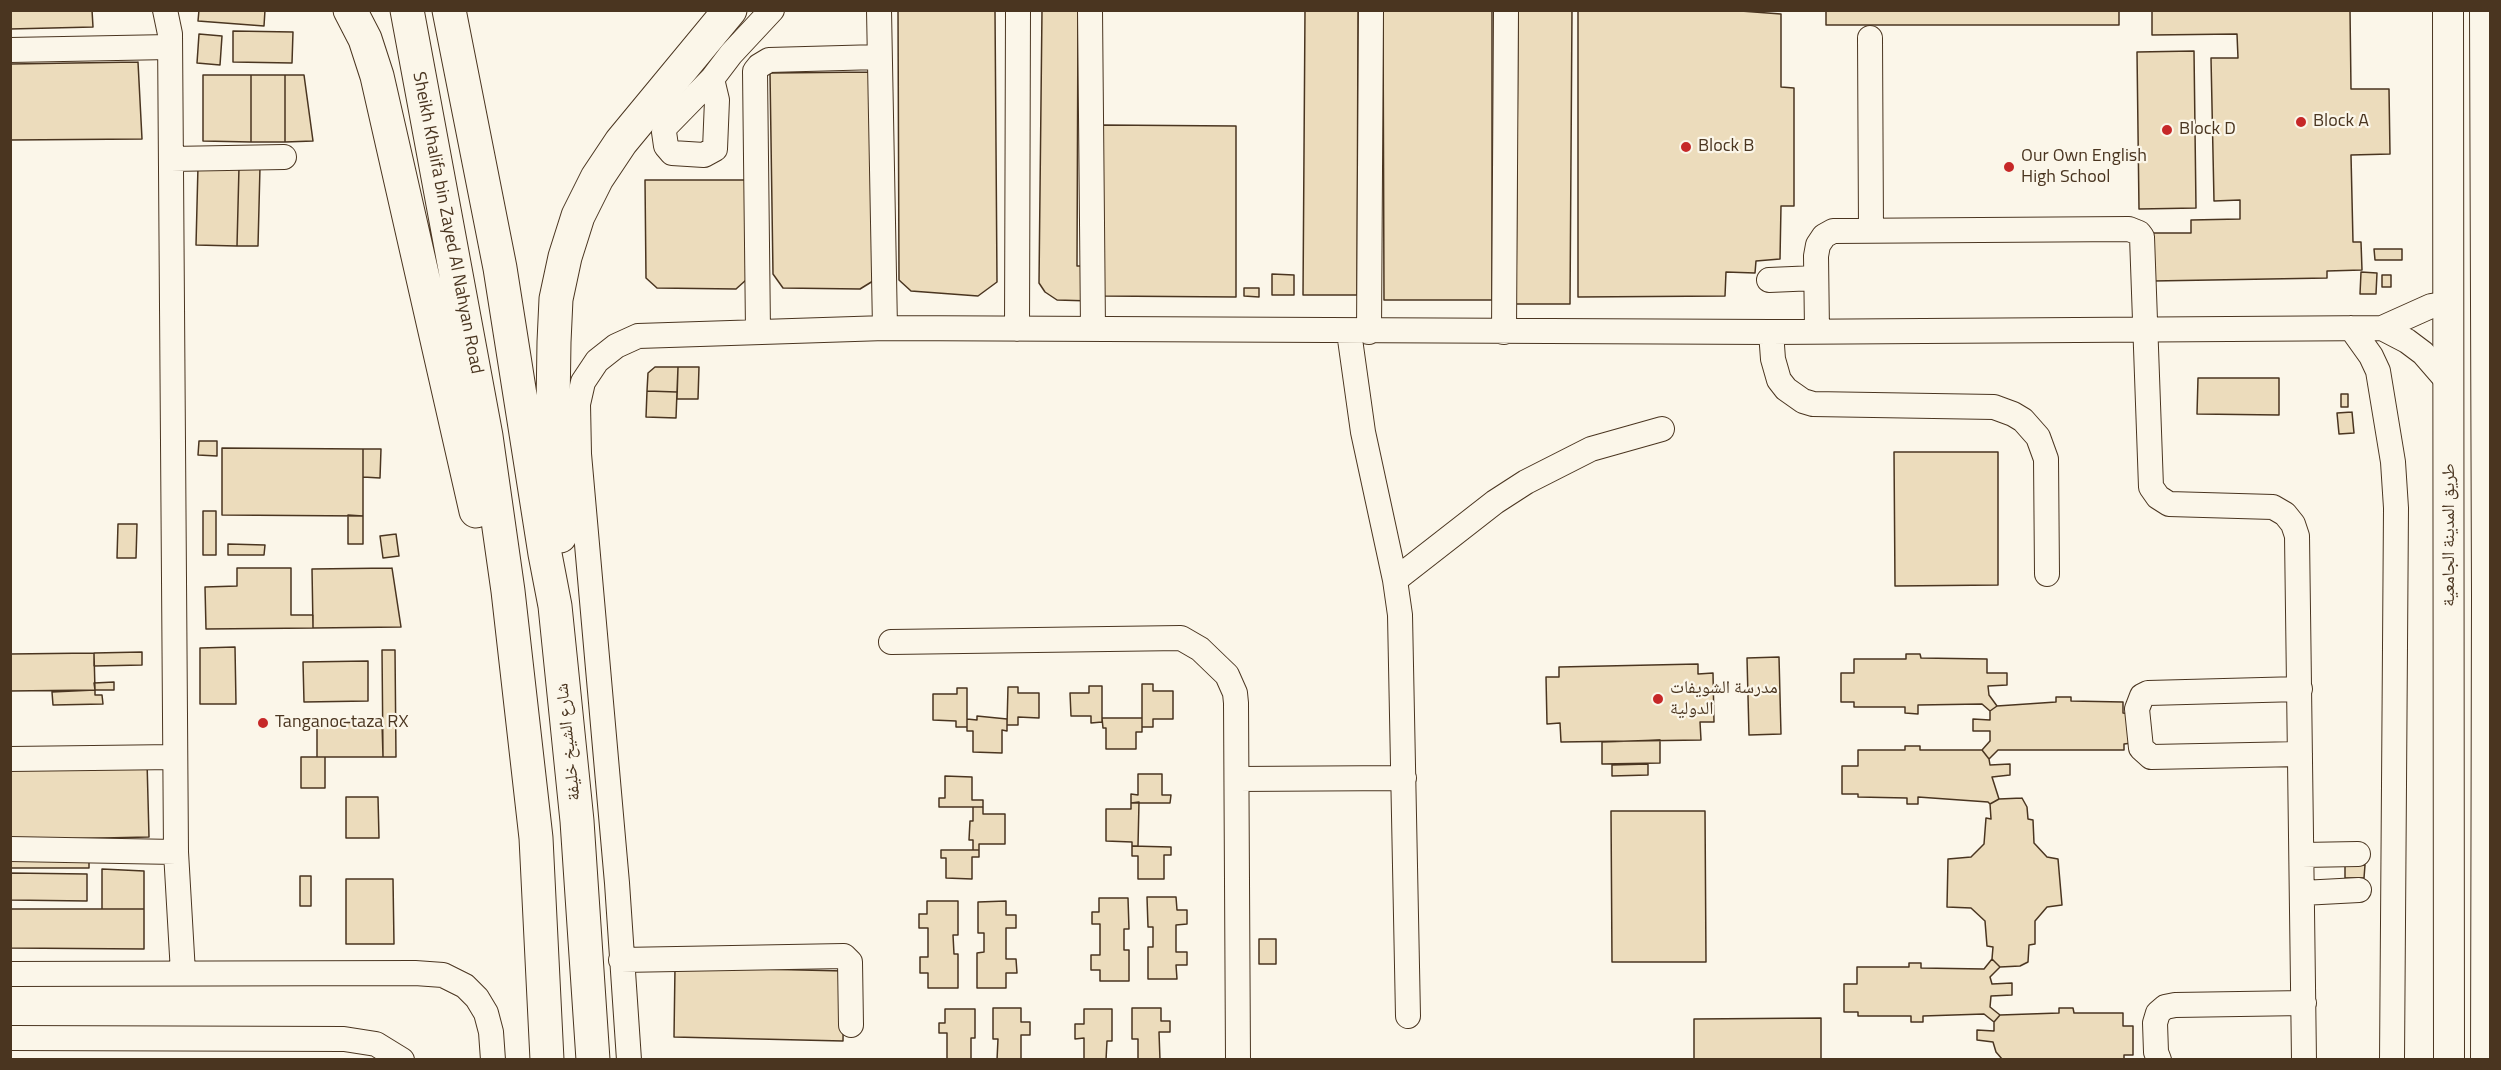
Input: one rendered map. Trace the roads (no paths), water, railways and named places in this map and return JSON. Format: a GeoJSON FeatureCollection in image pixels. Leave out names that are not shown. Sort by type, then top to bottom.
{"type":"FeatureCollection","features":[{"type":"Feature","properties":{"kind":"highway"},"geometry":{"type":"LineString","coordinates":[[350,10],[365,39],[377,76],[485,553],[494,574],[508,591],[536,838],[547,1059]]}},
{"type":"Feature","properties":{"kind":"highway","name":"Sheikh Khalifa bin Zayed Al Nahyan Road"},"geometry":{"type":"LineString","coordinates":[[407,10],[486,436],[508,591]]}},
{"type":"Feature","properties":{"kind":"highway","name":"شارع الشيخ خليفة"},"geometry":{"type":"LineString","coordinates":[[449,10],[500,268],[555,606],[577,821],[593,1059]]}},
{"type":"Feature","properties":{"kind":"highway"},"geometry":{"type":"LineString","coordinates":[[555,606],[560,560],[560,521],[553,407],[554,342],[556,299],[565,257],[578,216],[597,178],[621,142],[730,10]]}},
{"type":"Feature","properties":{"kind":"main road","name":"طريق المدينة الجامعية"},"geometry":{"type":"LineString","coordinates":[[2448,10],[2449,1059]]}},
{"type":"Feature","properties":{"kind":"main road","name":"طريق المدينة الجامعية"},"geometry":{"type":"LineString","coordinates":[[2485,10],[2489,641],[2486,1059]]}},
{"type":"Feature","properties":{"kind":"main road"},"geometry":{"type":"LineString","coordinates":[[2450,303],[2468,304],[2473,313],[2474,404],[2486,441]]}},
{"type":"Feature","properties":{"kind":"street"},"geometry":{"type":"LineString","coordinates":[[165,10],[170,47],[176,852],[183,973]]}},
{"type":"Feature","properties":{"kind":"street"},"geometry":{"type":"LineString","coordinates":[[712,79],[731,54],[772,10]]}},
{"type":"Feature","properties":{"kind":"street"},"geometry":{"type":"LineString","coordinates":[[879,10],[885,328]]}},
{"type":"Feature","properties":{"kind":"street"},"geometry":{"type":"LineString","coordinates":[[1017,329],[1018,10]]}},
{"type":"Feature","properties":{"kind":"street"},"geometry":{"type":"LineString","coordinates":[[1090,10],[1093,329]]}},
{"type":"Feature","properties":{"kind":"street"},"geometry":{"type":"LineString","coordinates":[[1371,10],[1359,332],[1365,443],[1395,580],[1402,653],[1408,1016]]}},
{"type":"Feature","properties":{"kind":"street"},"geometry":{"type":"LineString","coordinates":[[1504,332],[1506,10]]}},
{"type":"Feature","properties":{"kind":"street"},"geometry":{"type":"LineString","coordinates":[[1870,38],[1871,230]]}},
{"type":"Feature","properties":{"kind":"street"},"geometry":{"type":"LineString","coordinates":[[10,50],[170,47]]}},
{"type":"Feature","properties":{"kind":"street"},"geometry":{"type":"LineString","coordinates":[[758,331],[755,71],[769,60],[879,57]]}},
{"type":"Feature","properties":{"kind":"street"},"geometry":{"type":"LineString","coordinates":[[171,159],[284,157]]}},
{"type":"Feature","properties":{"kind":"street"},"geometry":{"type":"LineString","coordinates":[[1817,330],[1818,245],[1824,236],[1833,231],[2134,230],[2142,237],[2151,487],[2158,497],[2169,504],[2181,506],[2274,507],[2285,514],[2293,524],[2297,536],[2304,1059]]}},
{"type":"Feature","properties":{"kind":"street"},"geometry":{"type":"LineString","coordinates":[[1769,280],[1816,278]]}},
{"type":"Feature","properties":{"kind":"street"},"geometry":{"type":"LineString","coordinates":[[629,1059],[617,883],[583,501],[578,404],[583,382],[597,361],[616,346],[638,336],[885,328],[1359,332],[1771,332],[2382,328],[2431,306],[2450,303]]}},
{"type":"Feature","properties":{"kind":"street"},"geometry":{"type":"LineString","coordinates":[[2351,328],[2371,356],[2378,371],[2393,462],[2396,508],[2392,1059]]}},
{"type":"Feature","properties":{"kind":"street"},"geometry":{"type":"LineString","coordinates":[[2382,328],[2407,341],[2430,360],[2449,383]]}},
{"type":"Feature","properties":{"kind":"street"},"geometry":{"type":"LineString","coordinates":[[1771,332],[1773,359],[1779,380],[1786,389],[1803,401],[1814,404],[1994,407],[2023,420],[2038,437],[2046,459],[2047,574]]}},
{"type":"Feature","properties":{"kind":"street"},"geometry":{"type":"LineString","coordinates":[[2378,371],[2407,341]]}},
{"type":"Feature","properties":{"kind":"street"},"geometry":{"type":"LineString","coordinates":[[1395,580],[1495,502],[1526,482],[1591,449],[1662,429]]}},
{"type":"Feature","properties":{"kind":"street"},"geometry":{"type":"LineString","coordinates":[[891,642],[1181,638],[1200,649],[1227,675],[1235,693],[1238,1059]]}},
{"type":"Feature","properties":{"kind":"street"},"geometry":{"type":"LineString","coordinates":[[2300,689],[2148,693],[2142,696],[2137,709],[2141,748],[2151,757],[2300,754]]}},
{"type":"Feature","properties":{"kind":"street"},"geometry":{"type":"LineString","coordinates":[[10,759],[175,758]]}},
{"type":"Feature","properties":{"kind":"street"},"geometry":{"type":"LineString","coordinates":[[1237,779],[1404,778]]}},
{"type":"Feature","properties":{"kind":"street"},"geometry":{"type":"LineString","coordinates":[[10,849],[176,852]]}},
{"type":"Feature","properties":{"kind":"street"},"geometry":{"type":"LineString","coordinates":[[2302,855],[2394,854]]}},
{"type":"Feature","properties":{"kind":"street"},"geometry":{"type":"LineString","coordinates":[[2302,893],[2394,889]]}},
{"type":"Feature","properties":{"kind":"street"},"geometry":{"type":"LineString","coordinates":[[621,960],[844,956],[850,962],[851,1025]]}},
{"type":"Feature","properties":{"kind":"street"},"geometry":{"type":"LineString","coordinates":[[10,974],[415,973],[443,975],[465,986],[477,998],[486,1013],[491,1032],[493,1059]]}},
{"type":"Feature","properties":{"kind":"street"},"geometry":{"type":"LineString","coordinates":[[2160,1059],[2156,1052],[2155,1023],[2158,1014],[2165,1007],[2304,1003]]}},
{"type":"Feature","properties":{"kind":"street"},"geometry":{"type":"LineString","coordinates":[[10,1038],[344,1039],[376,1044],[402,1059]]}},
{"type":"Feature","properties":{"kind":"place","name":"Block A"},"geometry":{"type":"Point","coordinates":[2301,122]}},
{"type":"Feature","properties":{"kind":"place","name":"Block D"},"geometry":{"type":"Point","coordinates":[2167,130]}},
{"type":"Feature","properties":{"kind":"place","name":"Block B"},"geometry":{"type":"Point","coordinates":[1686,147]}},
{"type":"Feature","properties":{"kind":"place","name":"Our Own English High School"},"geometry":{"type":"Point","coordinates":[2009,167]}},
{"type":"Feature","properties":{"kind":"place","name":"مدرسة الشويفات الدولية"},"geometry":{"type":"Point","coordinates":[1658,699]}},
{"type":"Feature","properties":{"kind":"place","name":"Tanganoc taza RX"},"geometry":{"type":"Point","coordinates":[263,723]}}]}
